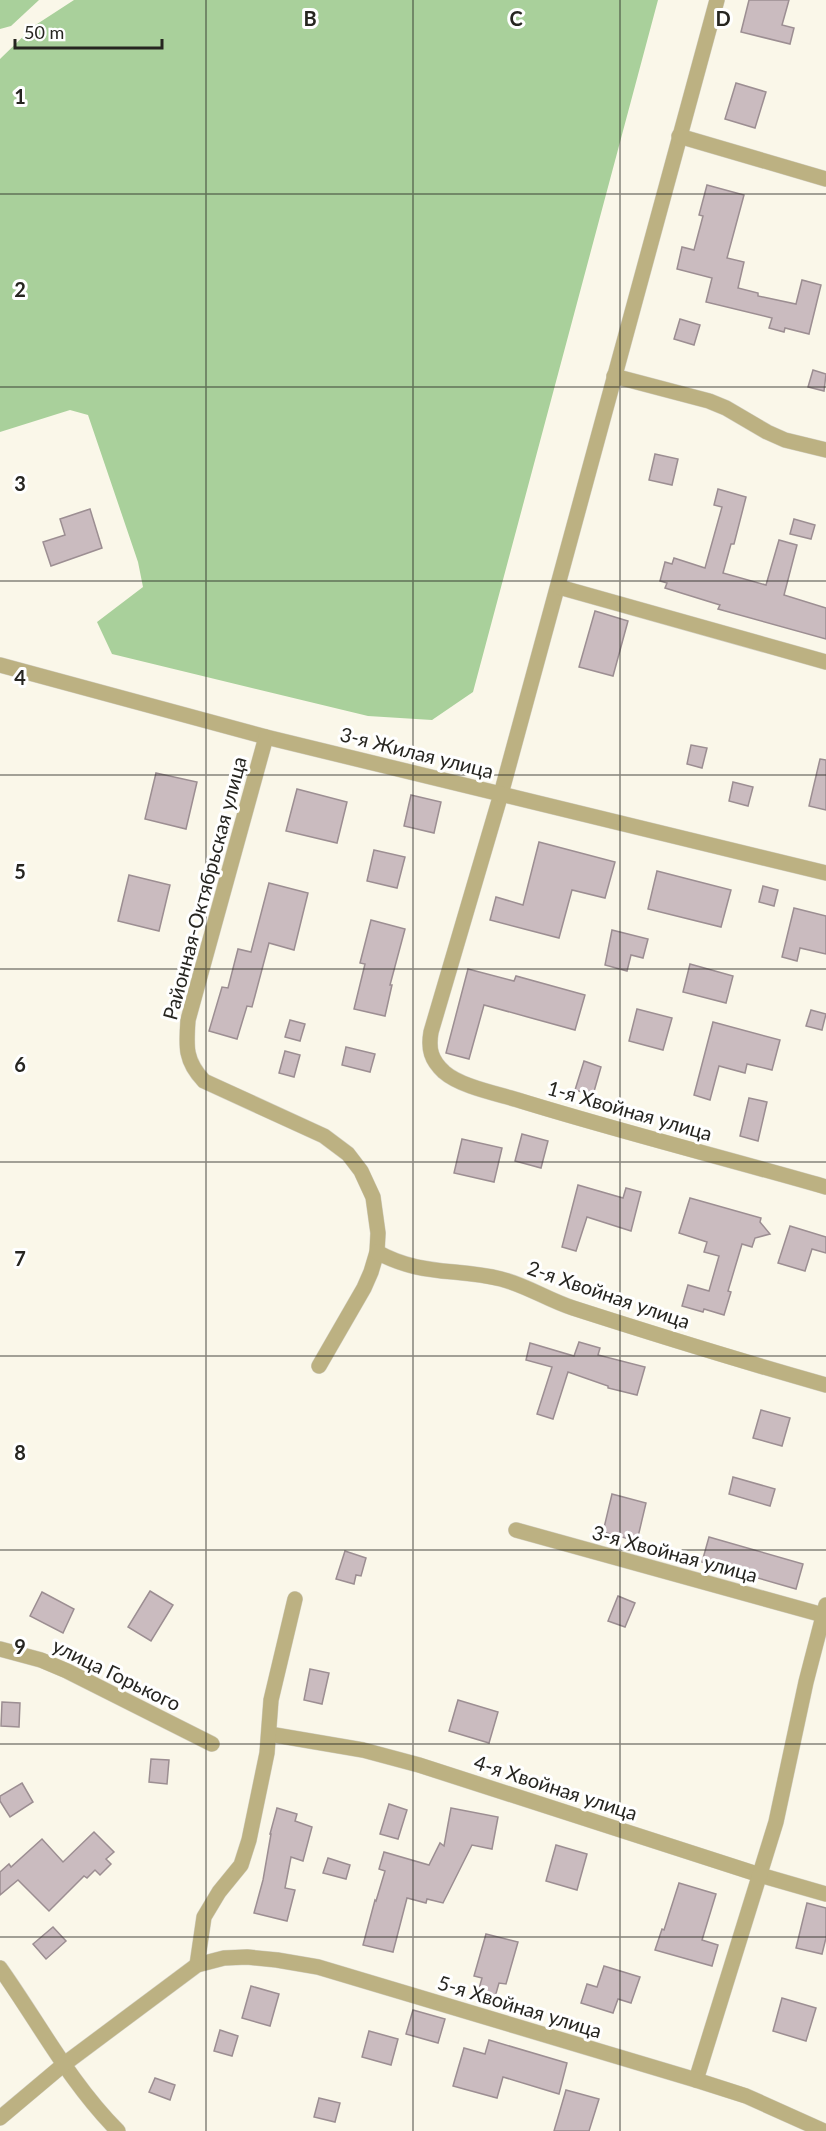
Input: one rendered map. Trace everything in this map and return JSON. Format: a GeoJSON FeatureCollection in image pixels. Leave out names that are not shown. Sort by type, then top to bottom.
{"type":"FeatureCollection","features":[{"type":"Feature","properties":{"kind":"street"},"geometry":{"type":"LineString","coordinates":[[501,794],[717,0]]}},
{"type":"Feature","properties":{"kind":"street"},"geometry":{"type":"LineString","coordinates":[[679,136],[826,179]]}},
{"type":"Feature","properties":{"kind":"street"},"geometry":{"type":"LineString","coordinates":[[614,376],[709,401],[785,440],[826,450]]}},
{"type":"Feature","properties":{"kind":"street"},"geometry":{"type":"LineString","coordinates":[[559,587],[826,662]]}},
{"type":"Feature","properties":{"kind":"street","name":"3-я Жилая улица"},"geometry":{"type":"LineString","coordinates":[[0,666],[266,737],[826,873]]}},
{"type":"Feature","properties":{"kind":"street","name":"Районная-Октябрьская улица"},"geometry":{"type":"LineString","coordinates":[[266,737],[188,1020],[186,1042],[188,1058],[193,1070],[204,1081],[324,1136],[348,1154],[361,1171],[374,1197],[378,1233],[377,1252],[364,1288],[319,1366]]}},
{"type":"Feature","properties":{"kind":"street","name":"1-я Хвойная улица"},"geometry":{"type":"LineString","coordinates":[[501,794],[431,1032],[429,1047],[432,1058],[445,1073],[461,1082],[556,1112],[826,1187]]}},
{"type":"Feature","properties":{"kind":"street","name":"2-я Хвойная улица"},"geometry":{"type":"LineString","coordinates":[[377,1252],[410,1267],[470,1273],[502,1279],[569,1307],[826,1385]]}},
{"type":"Feature","properties":{"kind":"street","name":"3-я Хвойная улица"},"geometry":{"type":"LineString","coordinates":[[516,1530],[825,1610]]}},
{"type":"Feature","properties":{"kind":"street"},"geometry":{"type":"LineString","coordinates":[[0,2118],[63,2065],[197,1965],[204,1917],[219,1892],[241,1865],[249,1840],[267,1754],[271,1700],[295,1599]]}},
{"type":"Feature","properties":{"kind":"street"},"geometry":{"type":"LineString","coordinates":[[696,2080],[776,1822],[806,1682],[825,1610]]}},
{"type":"Feature","properties":{"kind":"street","name":"улица Горького"},"geometry":{"type":"LineString","coordinates":[[0,1649],[41,1660],[67,1671],[212,1744]]}},
{"type":"Feature","properties":{"kind":"street","name":"4-я Хвойная улица"},"geometry":{"type":"LineString","coordinates":[[269,1734],[363,1750],[419,1765],[760,1875],[826,1894]]}},
{"type":"Feature","properties":{"kind":"street","name":"5-я Хвойная улица"},"geometry":{"type":"LineString","coordinates":[[197,1965],[224,1958],[247,1957],[318,1967],[746,2096],[824,2131]]}},
{"type":"Feature","properties":{"kind":"street"},"geometry":{"type":"LineString","coordinates":[[0,1968],[63,2065],[102,2115],[118,2131]]}},
{"type":"Feature","properties":{"kind":"green space"},"geometry":{"type":"Polygon","coordinates":[[[0,0],[39,0],[11,26],[0,29],[0,0]]]}},
{"type":"Feature","properties":{"kind":"green space"},"geometry":{"type":"Polygon","coordinates":[[[74,0],[658,0],[473,692],[432,720],[368,716],[112,654],[97,622],[143,587],[138,562],[88,415],[70,410],[0,432],[0,59],[34,26],[74,0]]]}},
{"type":"Feature","properties":{"kind":"building"},"geometry":{"type":"Polygon","coordinates":[[[749,0],[789,0],[782,25],[794,28],[790,44],[741,32],[749,0]]]}},
{"type":"Feature","properties":{"kind":"building"},"geometry":{"type":"Polygon","coordinates":[[[736,83],[766,92],[755,128],[725,119],[736,83]]]}},
{"type":"Feature","properties":{"kind":"building"},"geometry":{"type":"Polygon","coordinates":[[[707,185],[744,195],[727,258],[744,262],[738,288],[758,293],[758,296],[796,304],[802,280],[821,285],[809,334],[785,328],[784,332],[769,328],[772,318],[706,302],[712,278],[677,269],[682,247],[694,250],[703,216],[699,215],[707,185]]]}},
{"type":"Feature","properties":{"kind":"building"},"geometry":{"type":"Polygon","coordinates":[[[680,319],[700,325],[694,345],[674,339],[680,319]]]}},
{"type":"Feature","properties":{"kind":"building"},"geometry":{"type":"Polygon","coordinates":[[[813,370],[826,374],[824,391],[808,387],[813,370]]]}},
{"type":"Feature","properties":{"kind":"building"},"geometry":{"type":"Polygon","coordinates":[[[655,454],[678,459],[672,485],[649,480],[655,454]]]}},
{"type":"Feature","properties":{"kind":"building"},"geometry":{"type":"Polygon","coordinates":[[[718,489],[746,497],[734,544],[731,544],[723,573],[766,585],[779,540],[797,545],[784,595],[826,608],[826,639],[718,609],[720,605],[665,588],[667,583],[660,581],[665,562],[672,564],[674,558],[705,568],[722,507],[714,505],[718,489]]]}},
{"type":"Feature","properties":{"kind":"building"},"geometry":{"type":"Polygon","coordinates":[[[90,509],[102,548],[51,566],[43,542],[65,535],[60,519],[90,509]]]}},
{"type":"Feature","properties":{"kind":"building"},"geometry":{"type":"Polygon","coordinates":[[[794,519],[815,525],[811,539],[790,534],[794,519]]]}},
{"type":"Feature","properties":{"kind":"building"},"geometry":{"type":"Polygon","coordinates":[[[595,611],[628,621],[613,676],[579,667],[595,611]]]}},
{"type":"Feature","properties":{"kind":"building"},"geometry":{"type":"Polygon","coordinates":[[[691,745],[707,748],[702,768],[687,764],[691,745]]]}},
{"type":"Feature","properties":{"kind":"building"},"geometry":{"type":"Polygon","coordinates":[[[820,759],[826,760],[826,810],[809,806],[820,759]]]}},
{"type":"Feature","properties":{"kind":"building"},"geometry":{"type":"Polygon","coordinates":[[[156,773],[197,782],[186,829],[145,819],[156,773]]]}},
{"type":"Feature","properties":{"kind":"building"},"geometry":{"type":"Polygon","coordinates":[[[733,782],[753,787],[748,806],[729,801],[733,782]]]}},
{"type":"Feature","properties":{"kind":"building"},"geometry":{"type":"Polygon","coordinates":[[[297,789],[347,802],[337,843],[286,831],[297,789]]]}},
{"type":"Feature","properties":{"kind":"building"},"geometry":{"type":"Polygon","coordinates":[[[411,795],[441,802],[434,833],[404,826],[411,795]]]}},
{"type":"Feature","properties":{"kind":"building"},"geometry":{"type":"Polygon","coordinates":[[[539,842],[615,862],[605,898],[572,890],[559,938],[490,920],[496,897],[523,905],[539,842]]]}},
{"type":"Feature","properties":{"kind":"building"},"geometry":{"type":"Polygon","coordinates":[[[374,850],[405,857],[397,888],[367,881],[374,850]]]}},
{"type":"Feature","properties":{"kind":"building"},"geometry":{"type":"Polygon","coordinates":[[[657,871],[731,890],[721,927],[648,909],[657,871]]]}},
{"type":"Feature","properties":{"kind":"building"},"geometry":{"type":"Polygon","coordinates":[[[129,875],[170,885],[159,931],[118,921],[129,875]]]}},
{"type":"Feature","properties":{"kind":"building"},"geometry":{"type":"Polygon","coordinates":[[[269,883],[308,893],[294,950],[269,943],[252,1007],[247,1006],[237,1039],[209,1031],[222,987],[228,988],[238,949],[251,952],[269,883]]]}},
{"type":"Feature","properties":{"kind":"building"},"geometry":{"type":"Polygon","coordinates":[[[763,886],[778,890],[774,906],[759,902],[763,886]]]}},
{"type":"Feature","properties":{"kind":"building"},"geometry":{"type":"Polygon","coordinates":[[[794,908],[826,916],[826,954],[800,948],[797,961],[782,957],[794,908]]]}},
{"type":"Feature","properties":{"kind":"building"},"geometry":{"type":"Polygon","coordinates":[[[371,920],[405,929],[390,985],[392,985],[385,1016],[354,1009],[365,964],[360,963],[371,920]]]}},
{"type":"Feature","properties":{"kind":"building"},"geometry":{"type":"Polygon","coordinates":[[[612,930],[648,939],[643,958],[631,955],[627,971],[605,965],[612,930]]]}},
{"type":"Feature","properties":{"kind":"building"},"geometry":{"type":"Polygon","coordinates":[[[690,964],[733,976],[726,1003],[683,992],[690,964]]]}},
{"type":"Feature","properties":{"kind":"building"},"geometry":{"type":"Polygon","coordinates":[[[468,969],[514,981],[516,976],[585,995],[575,1030],[484,1005],[469,1059],[446,1053],[468,969]]]}},
{"type":"Feature","properties":{"kind":"building"},"geometry":{"type":"Polygon","coordinates":[[[637,1009],[672,1018],[663,1050],[629,1041],[637,1009]]]}},
{"type":"Feature","properties":{"kind":"building"},"geometry":{"type":"Polygon","coordinates":[[[811,1010],[826,1014],[822,1030],[806,1026],[811,1010]]]}},
{"type":"Feature","properties":{"kind":"building"},"geometry":{"type":"Polygon","coordinates":[[[290,1020],[305,1024],[300,1041],[285,1037],[290,1020]]]}},
{"type":"Feature","properties":{"kind":"building"},"geometry":{"type":"Polygon","coordinates":[[[713,1022],[780,1040],[772,1070],[747,1064],[745,1073],[719,1066],[710,1100],[694,1095],[713,1022]]]}},
{"type":"Feature","properties":{"kind":"building"},"geometry":{"type":"Polygon","coordinates":[[[346,1047],[375,1054],[370,1072],[342,1065],[346,1047]]]}},
{"type":"Feature","properties":{"kind":"building"},"geometry":{"type":"Polygon","coordinates":[[[285,1051],[300,1055],[294,1077],[279,1073],[285,1051]]]}},
{"type":"Feature","properties":{"kind":"building"},"geometry":{"type":"Polygon","coordinates":[[[584,1061],[601,1067],[593,1095],[575,1090],[584,1061]]]}},
{"type":"Feature","properties":{"kind":"building"},"geometry":{"type":"Polygon","coordinates":[[[749,1098],[767,1102],[758,1141],[740,1136],[749,1098]]]}},
{"type":"Feature","properties":{"kind":"building"},"geometry":{"type":"Polygon","coordinates":[[[522,1134],[548,1141],[541,1168],[515,1161],[522,1134]]]}},
{"type":"Feature","properties":{"kind":"building"},"geometry":{"type":"Polygon","coordinates":[[[462,1139],[502,1148],[494,1182],[454,1173],[462,1139]]]}},
{"type":"Feature","properties":{"kind":"building"},"geometry":{"type":"Polygon","coordinates":[[[578,1185],[623,1198],[626,1188],[641,1192],[631,1231],[587,1217],[576,1251],[562,1247],[578,1185]]]}},
{"type":"Feature","properties":{"kind":"building"},"geometry":{"type":"Polygon","coordinates":[[[690,1198],[761,1218],[760,1222],[770,1234],[755,1238],[752,1247],[742,1244],[728,1291],[731,1292],[724,1315],[682,1306],[688,1285],[709,1291],[719,1256],[704,1252],[707,1242],[679,1233],[690,1198]]]}},
{"type":"Feature","properties":{"kind":"building"},"geometry":{"type":"Polygon","coordinates":[[[790,1226],[826,1237],[826,1253],[812,1249],[805,1271],[778,1263],[790,1226]]]}},
{"type":"Feature","properties":{"kind":"building"},"geometry":{"type":"Polygon","coordinates":[[[579,1342],[600,1348],[598,1355],[645,1367],[637,1395],[608,1388],[608,1386],[568,1372],[553,1419],[537,1414],[552,1367],[526,1360],[530,1343],[574,1356],[579,1342]]]}},
{"type":"Feature","properties":{"kind":"building"},"geometry":{"type":"Polygon","coordinates":[[[761,1410],[790,1418],[782,1446],[753,1438],[761,1410]]]}},
{"type":"Feature","properties":{"kind":"building"},"geometry":{"type":"Polygon","coordinates":[[[733,1477],[775,1489],[770,1506],[729,1494],[733,1477]]]}},
{"type":"Feature","properties":{"kind":"building"},"geometry":{"type":"Polygon","coordinates":[[[612,1494],[646,1503],[637,1541],[603,1532],[612,1494]]]}},
{"type":"Feature","properties":{"kind":"building"},"geometry":{"type":"Polygon","coordinates":[[[709,1537],[803,1564],[796,1589],[702,1562],[709,1537]]]}},
{"type":"Feature","properties":{"kind":"building"},"geometry":{"type":"Polygon","coordinates":[[[345,1551],[366,1558],[361,1576],[356,1575],[354,1584],[336,1579],[345,1551]]]}},
{"type":"Feature","properties":{"kind":"building"},"geometry":{"type":"Polygon","coordinates":[[[150,1591],[173,1605],[151,1641],[128,1627],[150,1591]]]}},
{"type":"Feature","properties":{"kind":"building"},"geometry":{"type":"Polygon","coordinates":[[[42,1592],[74,1609],[63,1633],[30,1616],[42,1592]]]}},
{"type":"Feature","properties":{"kind":"building"},"geometry":{"type":"Polygon","coordinates":[[[618,1596],[635,1603],[625,1627],[608,1621],[618,1596]]]}},
{"type":"Feature","properties":{"kind":"building"},"geometry":{"type":"Polygon","coordinates":[[[310,1669],[329,1673],[322,1704],[304,1700],[310,1669]]]}},
{"type":"Feature","properties":{"kind":"building"},"geometry":{"type":"Polygon","coordinates":[[[458,1700],[498,1712],[489,1743],[449,1731],[458,1700]]]}},
{"type":"Feature","properties":{"kind":"building"},"geometry":{"type":"Polygon","coordinates":[[[2,1702],[20,1703],[19,1727],[1,1726],[2,1702]]]}},
{"type":"Feature","properties":{"kind":"building"},"geometry":{"type":"Polygon","coordinates":[[[151,1759],[169,1760],[167,1784],[149,1782],[151,1759]]]}},
{"type":"Feature","properties":{"kind":"building"},"geometry":{"type":"Polygon","coordinates":[[[22,1783],[33,1802],[10,1817],[0,1801],[0,1796],[22,1783]]]}},
{"type":"Feature","properties":{"kind":"building"},"geometry":{"type":"Polygon","coordinates":[[[389,1804],[407,1810],[398,1839],[380,1834],[389,1804]]]}},
{"type":"Feature","properties":{"kind":"building"},"geometry":{"type":"Polygon","coordinates":[[[277,1808],[297,1814],[295,1821],[312,1827],[303,1861],[291,1857],[285,1888],[295,1890],[287,1921],[254,1913],[277,1808]]]}},
{"type":"Feature","properties":{"kind":"building"},"geometry":{"type":"Polygon","coordinates":[[[451,1808],[498,1817],[492,1849],[472,1845],[443,1903],[427,1899],[426,1903],[407,1898],[393,1952],[363,1945],[385,1871],[379,1869],[384,1852],[429,1865],[440,1843],[444,1846],[451,1808]]]}},
{"type":"Feature","properties":{"kind":"building"},"geometry":{"type":"Polygon","coordinates":[[[94,1832],[114,1852],[106,1859],[111,1864],[100,1875],[95,1870],[87,1878],[84,1876],[49,1911],[18,1880],[0,1895],[0,1872],[9,1864],[11,1867],[42,1839],[63,1862],[94,1832]]]}},
{"type":"Feature","properties":{"kind":"building"},"geometry":{"type":"Polygon","coordinates":[[[556,1845],[587,1854],[577,1890],[546,1881],[556,1845]]]}},
{"type":"Feature","properties":{"kind":"building"},"geometry":{"type":"Polygon","coordinates":[[[328,1858],[350,1865],[346,1879],[323,1873],[328,1858]]]}},
{"type":"Feature","properties":{"kind":"building"},"geometry":{"type":"Polygon","coordinates":[[[679,1883],[716,1894],[702,1940],[718,1945],[712,1966],[655,1950],[679,1883]]]}},
{"type":"Feature","properties":{"kind":"building"},"geometry":{"type":"Polygon","coordinates":[[[807,1903],[826,1908],[826,1938],[822,1954],[796,1948],[807,1903]]]}},
{"type":"Feature","properties":{"kind":"building"},"geometry":{"type":"Polygon","coordinates":[[[53,1927],[66,1941],[46,1959],[33,1944],[53,1927]]]}},
{"type":"Feature","properties":{"kind":"building"},"geometry":{"type":"Polygon","coordinates":[[[486,1934],[518,1942],[506,1984],[499,1983],[495,1997],[478,1992],[482,1978],[474,1976],[486,1934]]]}},
{"type":"Feature","properties":{"kind":"building"},"geometry":{"type":"Polygon","coordinates":[[[604,1966],[640,1977],[631,2003],[618,1999],[613,2013],[581,2003],[587,1984],[597,1987],[604,1966]]]}},
{"type":"Feature","properties":{"kind":"building"},"geometry":{"type":"Polygon","coordinates":[[[251,1986],[279,1994],[270,2026],[242,2018],[251,1986]]]}},
{"type":"Feature","properties":{"kind":"building"},"geometry":{"type":"Polygon","coordinates":[[[782,1998],[816,2008],[806,2041],[773,2031],[782,1998]]]}},
{"type":"Feature","properties":{"kind":"building"},"geometry":{"type":"Polygon","coordinates":[[[413,2010],[445,2019],[438,2043],[406,2034],[413,2010]]]}},
{"type":"Feature","properties":{"kind":"building"},"geometry":{"type":"Polygon","coordinates":[[[220,2030],[238,2036],[232,2056],[214,2051],[220,2030]]]}},
{"type":"Feature","properties":{"kind":"building"},"geometry":{"type":"Polygon","coordinates":[[[369,2031],[398,2039],[391,2065],[362,2057],[369,2031]]]}},
{"type":"Feature","properties":{"kind":"building"},"geometry":{"type":"Polygon","coordinates":[[[489,2040],[567,2063],[559,2094],[503,2077],[497,2098],[453,2086],[464,2048],[485,2054],[489,2040]]]}},
{"type":"Feature","properties":{"kind":"building"},"geometry":{"type":"Polygon","coordinates":[[[155,2078],[175,2085],[170,2100],[149,2092],[155,2078]]]}},
{"type":"Feature","properties":{"kind":"building"},"geometry":{"type":"Polygon","coordinates":[[[566,2090],[599,2099],[589,2131],[554,2131],[566,2090]]]}},
{"type":"Feature","properties":{"kind":"building"},"geometry":{"type":"Polygon","coordinates":[[[319,2098],[340,2103],[335,2122],[314,2117],[319,2098]]]}}]}
